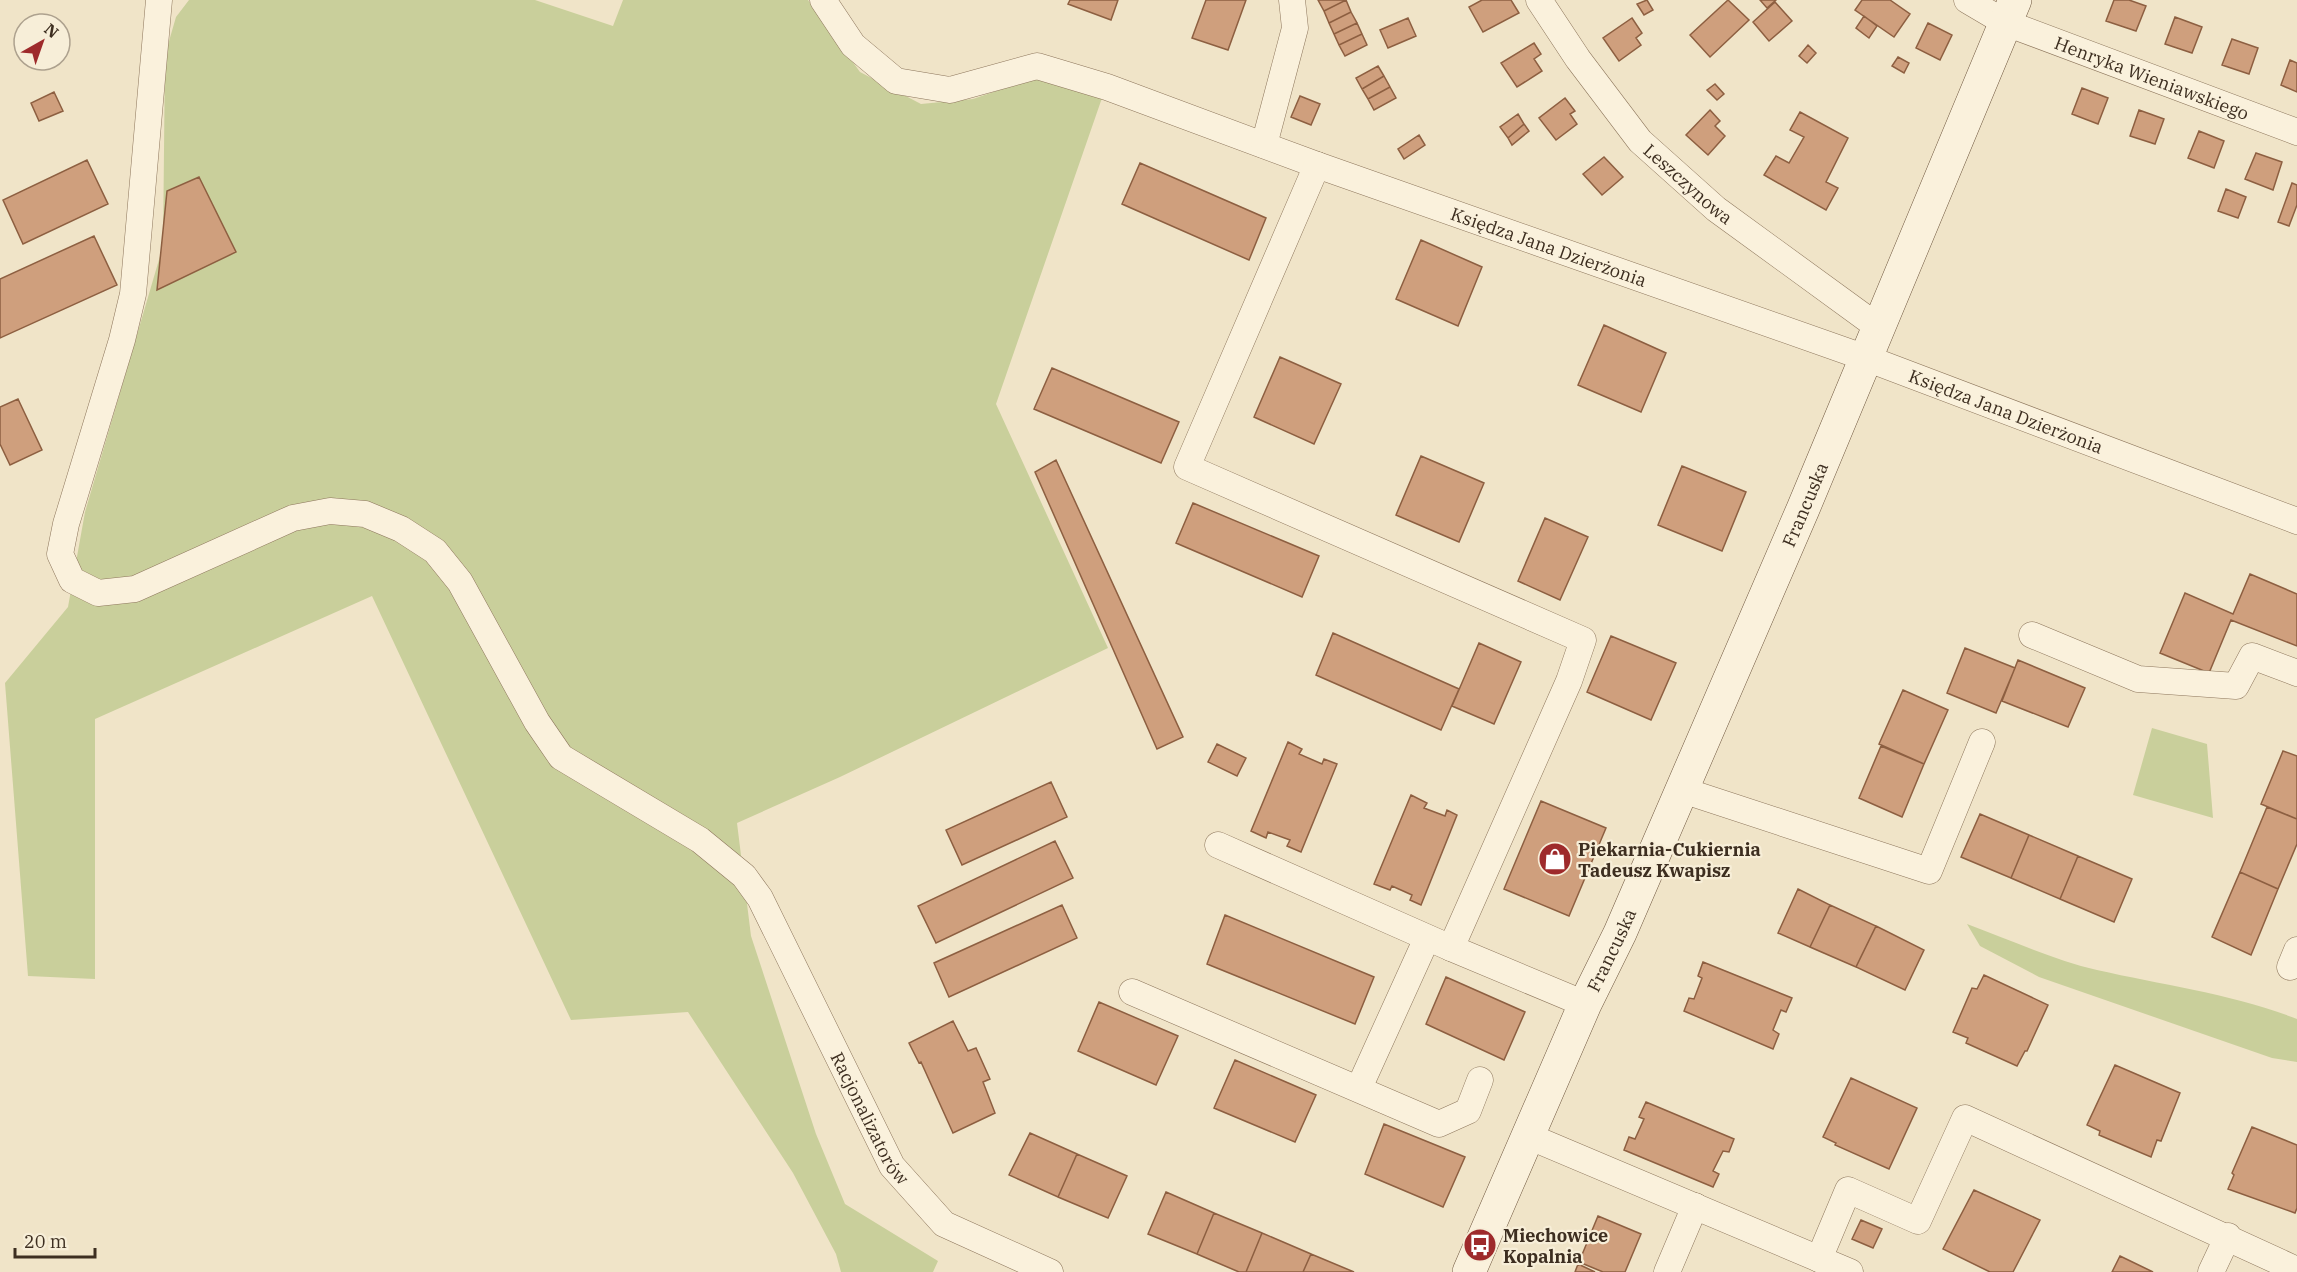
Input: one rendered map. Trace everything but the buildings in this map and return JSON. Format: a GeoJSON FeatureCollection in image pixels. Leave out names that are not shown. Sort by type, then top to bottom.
{"type":"FeatureCollection","features":[{"type":"Feature","properties":{"kind":"street","name":"Racjonalizatorów"},"geometry":{"type":"LineString","coordinates":[[159,0],[133,294],[122,340],[66,524],[60,554],[72,580],[98,593],[135,589],[293,518],[330,511],[365,514],[401,529],[435,551],[460,582],[537,722],[561,757],[700,840],[744,876],[760,897],[892,1166],[944,1224],[1050,1272]]}},
{"type":"Feature","properties":{"kind":"street","name":"Księdza Jana Dzierżonia"},"geometry":{"type":"LineString","coordinates":[[823,0],[854,45],[896,81],[951,90],[1037,66],[1107,87],[1317,165],[1866,358],[2297,520]]}},
{"type":"Feature","properties":{"kind":"street"},"geometry":{"type":"LineString","coordinates":[[1264,145],[1295,28],[1292,0]]}},
{"type":"Feature","properties":{"kind":"street","name":"Leszczynowa"},"geometry":{"type":"LineString","coordinates":[[1539,0],[1578,59],[1640,141],[1716,209],[1878,327]]}},
{"type":"Feature","properties":{"kind":"street","name":"Henryka Wieniawskiego"},"geometry":{"type":"LineString","coordinates":[[1967,0],[2010,11],[2297,132]]}},
{"type":"Feature","properties":{"kind":"street","name":"Francuska"},"geometry":{"type":"LineString","coordinates":[[1469,1272],[1585,1004],[1620,933],[1682,790],[1866,358],[2010,11]]}},
{"type":"Feature","properties":{"kind":"street"},"geometry":{"type":"LineString","coordinates":[[1317,165],[1186,467],[1583,640],[1569,681],[1451,948]]}},
{"type":"Feature","properties":{"kind":"street"},"geometry":{"type":"LineString","coordinates":[[2032,635],[2138,679],[2236,686],[2252,656],[2297,673]]}},
{"type":"Feature","properties":{"kind":"street"},"geometry":{"type":"LineString","coordinates":[[1682,790],[1929,871],[1982,742]]}},
{"type":"Feature","properties":{"kind":"street","name":"Francuska"},"geometry":{"type":"LineString","coordinates":[[1218,844],[1427,938],[1585,1004]]}},
{"type":"Feature","properties":{"kind":"street"},"geometry":{"type":"LineString","coordinates":[[1359,1088],[1427,938]]}},
{"type":"Feature","properties":{"kind":"street"},"geometry":{"type":"LineString","coordinates":[[1132,992],[1439,1124],[1468,1111],[1480,1080]]}},
{"type":"Feature","properties":{"kind":"street"},"geometry":{"type":"LineString","coordinates":[[1819,1259],[1848,1190],[1918,1221],[1965,1118],[2228,1236],[2297,1270]]}},
{"type":"Feature","properties":{"kind":"street"},"geometry":{"type":"LineString","coordinates":[[1528,1136],[1850,1272]]}},
{"type":"Feature","properties":{"kind":"street"},"geometry":{"type":"LineString","coordinates":[[1667,1272],[1695,1206]]}},
{"type":"Feature","properties":{"kind":"street"},"geometry":{"type":"LineString","coordinates":[[2211,1272],[2228,1236]]}},
{"type":"Feature","properties":{"kind":"green space"},"geometry":{"type":"Polygon","coordinates":[[[189,0],[535,0],[613,26],[623,0],[808,0],[860,72],[921,104],[973,99],[1034,78],[1102,98],[996,404],[1108,648],[840,777],[737,823],[751,936],[816,1134],[845,1204],[938,1261],[933,1272],[841,1272],[836,1254],[793,1173],[688,1012],[571,1020],[372,596],[95,719],[95,979],[28,976],[5,683],[68,607],[85,512],[163,246],[165,55],[176,17],[189,0]]]}},
{"type":"Feature","properties":{"kind":"green space"},"geometry":{"type":"Polygon","coordinates":[[[2152,728],[2207,744],[2213,818],[2133,795],[2152,728]]]}},
{"type":"Feature","properties":{"kind":"green space"},"geometry":{"type":"Polygon","coordinates":[[[1967,924],[2081,966],[2223,996],[2297,1019],[2297,1062],[2272,1058],[2039,977],[1980,946],[1967,924]]]}},
{"type":"Feature","properties":{"kind":"place","name":"Piekarnia-Cukiernia Tadeusz Kwapisz"},"geometry":{"type":"Point","coordinates":[1555,859]}},
{"type":"Feature","properties":{"kind":"place","name":"Miechowice Kopalnia"},"geometry":{"type":"Point","coordinates":[1480,1245]}}]}
